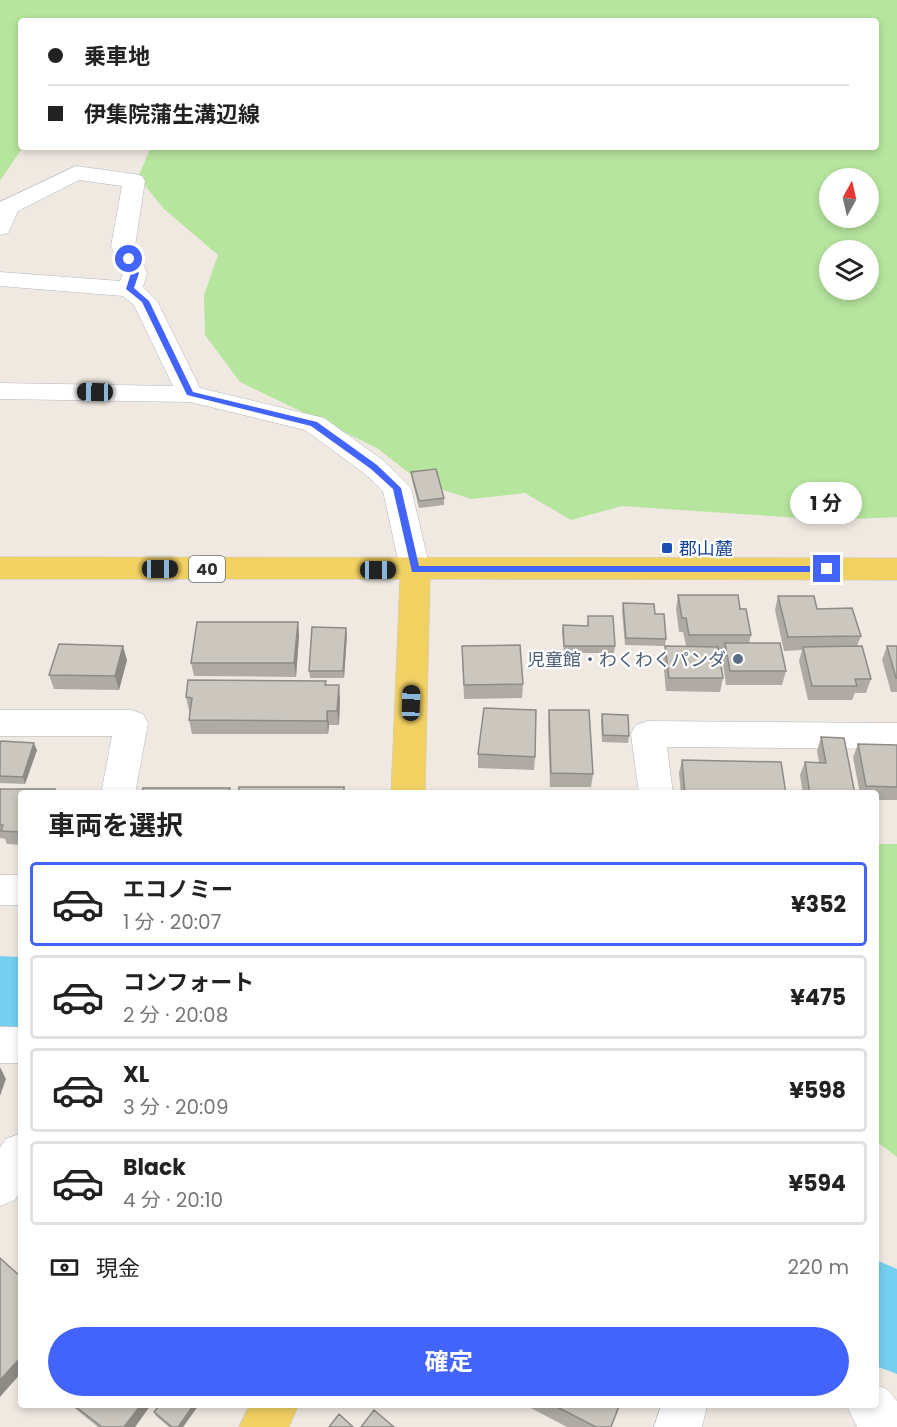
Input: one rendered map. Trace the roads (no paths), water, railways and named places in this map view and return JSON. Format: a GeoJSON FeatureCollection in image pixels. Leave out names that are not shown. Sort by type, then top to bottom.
{"type":"FeatureCollection","features":[{"type":"Feature","properties":{"kind":"main road","name":"40"},"geometry":{"type":"LineString","coordinates":[[0,568],[897,569]]}},
{"type":"Feature","properties":{"kind":"main road"},"geometry":{"type":"LineString","coordinates":[[408,790],[415,569]]}},
{"type":"Feature","properties":{"kind":"main road"},"geometry":{"type":"LineString","coordinates":[[263,1427],[274,1408]]}},
{"type":"Feature","properties":{"kind":"street"},"geometry":{"type":"LineString","coordinates":[[0,228],[8,207],[76,172],[134,181],[123,246],[135,273],[130,289]]}},
{"type":"Feature","properties":{"kind":"street"},"geometry":{"type":"LineString","coordinates":[[0,279],[130,289],[145,301],[190,394]]}},
{"type":"Feature","properties":{"kind":"street"},"geometry":{"type":"LineString","coordinates":[[0,391],[190,394],[314,424],[374,467],[397,488],[415,569]]}},
{"type":"Feature","properties":{"kind":"street"},"geometry":{"type":"LineString","coordinates":[[0,723],[131,723],[119,790]]}},
{"type":"Feature","properties":{"kind":"street"},"geometry":{"type":"LineString","coordinates":[[655,790],[648,734],[897,736]]}},
{"type":"Feature","properties":{"kind":"street"},"geometry":{"type":"LineString","coordinates":[[0,890],[18,890]]}},
{"type":"Feature","properties":{"kind":"street"},"geometry":{"type":"LineString","coordinates":[[0,1045],[18,1045]]}},
{"type":"Feature","properties":{"kind":"street"},"geometry":{"type":"LineString","coordinates":[[0,1185],[18,1158]]}},
{"type":"Feature","properties":{"kind":"street"},"geometry":{"type":"LineString","coordinates":[[678,1427],[683,1408]]}},
{"type":"Feature","properties":{"kind":"street"},"geometry":{"type":"LineString","coordinates":[[872,1408],[889,1427]]}},
{"type":"Feature","properties":{"kind":"waterway"},"geometry":{"type":"LineString","coordinates":[[0,991],[18,992]]}},
{"type":"Feature","properties":{"kind":"waterway"},"geometry":{"type":"LineString","coordinates":[[879,1309],[897,1328]]}},
{"type":"Feature","properties":{"kind":"place","name":"郡山麓"},"geometry":{"type":"Point","coordinates":[667,548]}},
{"type":"Feature","properties":{"kind":"place","name":"児童館・わくわくパンダ"},"geometry":{"type":"Point","coordinates":[738,659]}}]}
